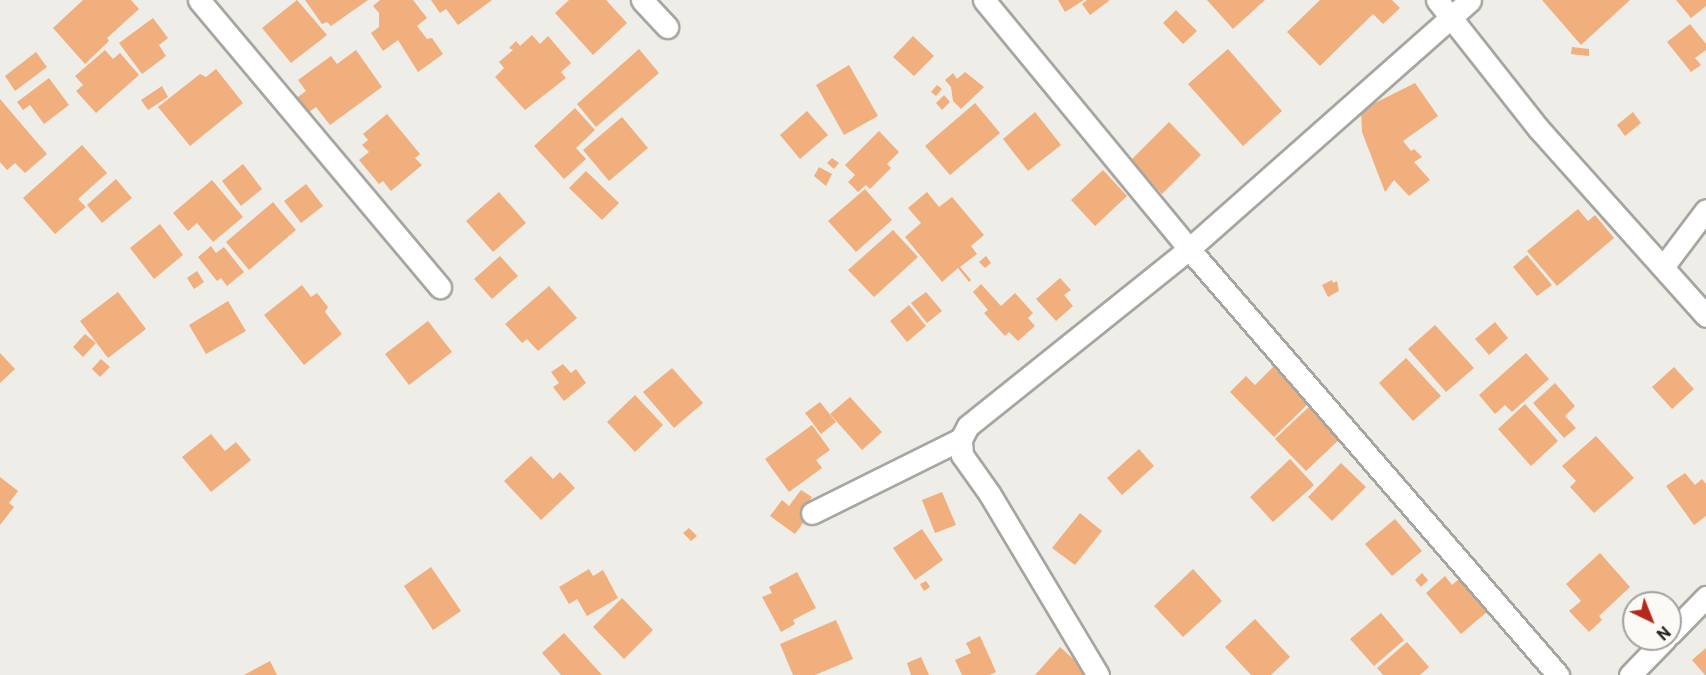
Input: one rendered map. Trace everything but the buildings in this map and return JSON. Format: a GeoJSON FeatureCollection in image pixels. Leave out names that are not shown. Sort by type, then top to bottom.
{"type":"FeatureCollection","features":[{"type":"Feature","properties":{"kind":"street"},"geometry":{"type":"LineString","coordinates":[[199,0],[440,287]]}},
{"type":"Feature","properties":{"kind":"street"},"geometry":{"type":"LineString","coordinates":[[642,0],[667,27]]}},
{"type":"Feature","properties":{"kind":"street"},"geometry":{"type":"LineString","coordinates":[[984,0],[1190,249],[1558,675]]}},
{"type":"Feature","properties":{"kind":"street"},"geometry":{"type":"LineString","coordinates":[[1437,0],[1538,128],[1706,316]]}},
{"type":"Feature","properties":{"kind":"street"},"geometry":{"type":"LineString","coordinates":[[1098,675],[989,493],[962,455],[962,439],[968,426],[1190,249],[1470,0]]}},
{"type":"Feature","properties":{"kind":"street"},"geometry":{"type":"LineString","coordinates":[[1663,267],[1706,210]]}},
{"type":"Feature","properties":{"kind":"street"},"geometry":{"type":"LineString","coordinates":[[812,513],[962,439]]}},
{"type":"Feature","properties":{"kind":"street"},"geometry":{"type":"LineString","coordinates":[[1682,622],[1706,597]]}},
{"type":"Feature","properties":{"kind":"street"},"geometry":{"type":"LineString","coordinates":[[1630,675],[1653,651]]}}]}
